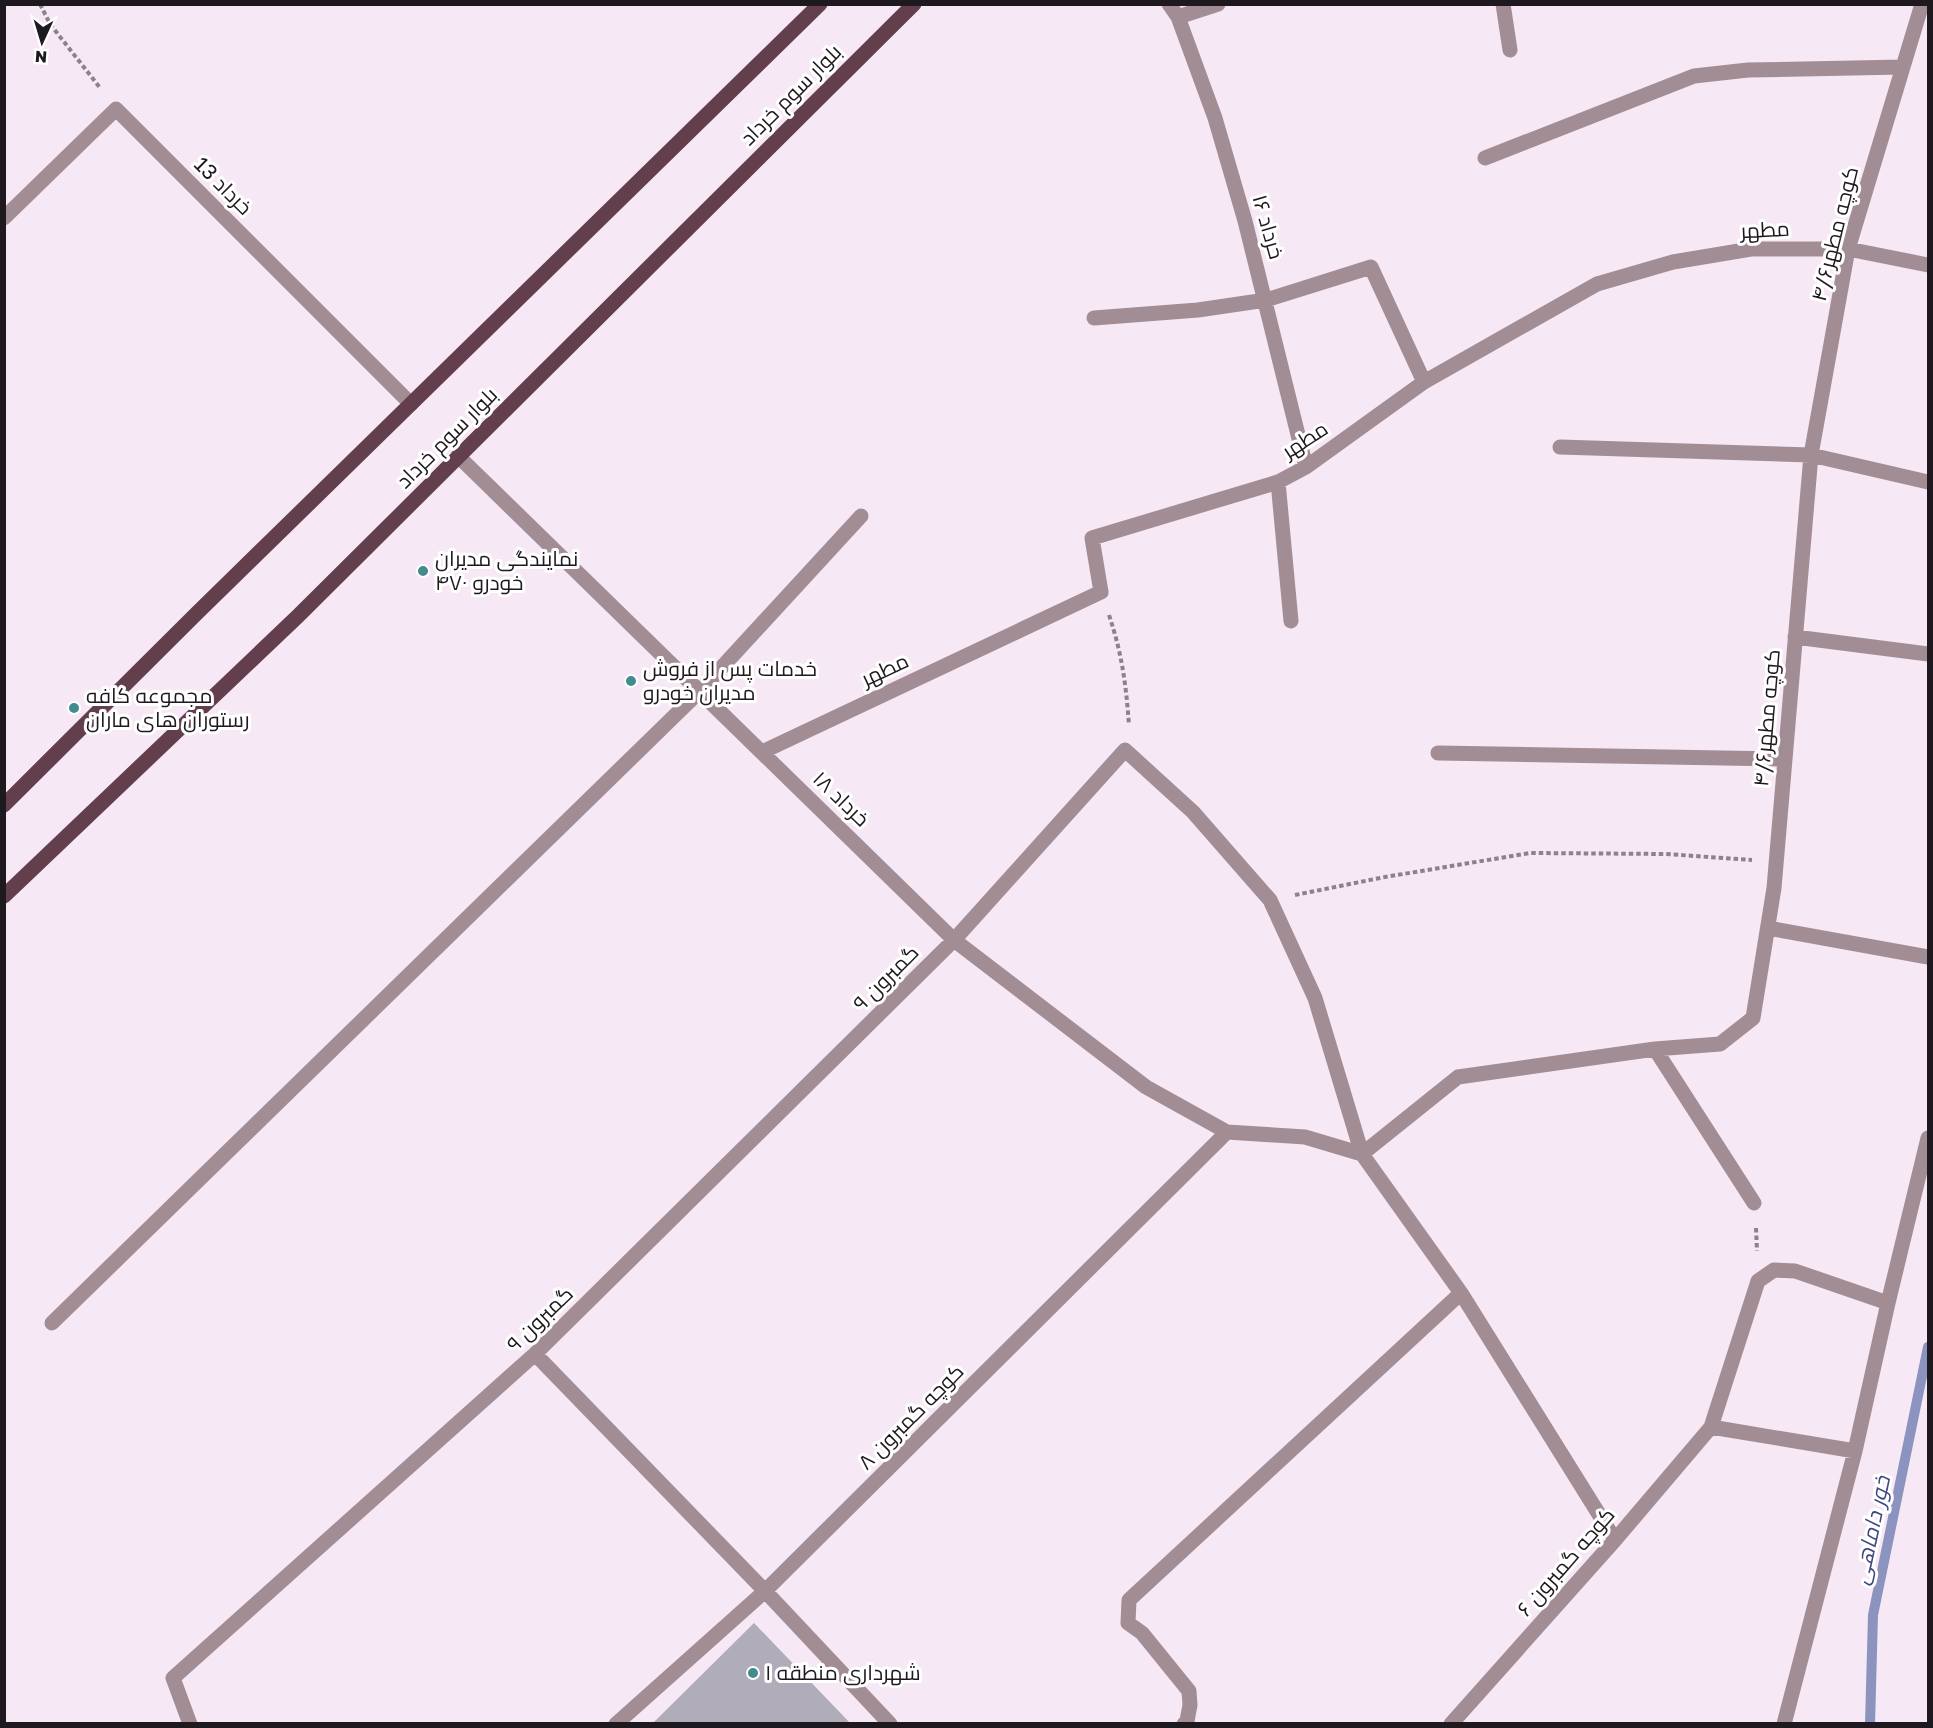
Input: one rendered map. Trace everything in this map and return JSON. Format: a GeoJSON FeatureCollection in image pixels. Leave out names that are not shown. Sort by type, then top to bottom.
{"type":"FeatureCollection","features":[{"type":"Feature","properties":{"kind":"main road","name":"بلوار سوم خرداد"},"geometry":{"type":"LineString","coordinates":[[4,805],[820,4]]}},
{"type":"Feature","properties":{"kind":"main road","name":"بلوار سوم خرداد"},"geometry":{"type":"LineString","coordinates":[[4,896],[298,616],[914,4]]}},
{"type":"Feature","properties":{"kind":"street","name":"خرداد ۱۶"},"geometry":{"type":"LineString","coordinates":[[1168,4],[1178,18],[1215,118],[1266,300],[1306,467]]}},
{"type":"Feature","properties":{"kind":"street"},"geometry":{"type":"LineString","coordinates":[[1178,18],[1218,4]]}},
{"type":"Feature","properties":{"kind":"street"},"geometry":{"type":"LineString","coordinates":[[1503,4],[1510,50]]}},
{"type":"Feature","properties":{"kind":"street","name":"کوچه مطهر۴/۶"},"geometry":{"type":"LineString","coordinates":[[1362,1154],[1458,1077],[1655,1048],[1720,1044],[1754,1018],[1776,861],[1810,455],[1848,249],[1922,4]]}},
{"type":"Feature","properties":{"kind":"street"},"geometry":{"type":"LineString","coordinates":[[1485,158],[1694,76],[1748,70],[1903,67]]}},
{"type":"Feature","properties":{"kind":"street"},"geometry":{"type":"LineString","coordinates":[[4,218],[116,109]]}},
{"type":"Feature","properties":{"kind":"street","name":"خرداد 13"},"geometry":{"type":"LineString","coordinates":[[116,109],[411,404]]}},
{"type":"Feature","properties":{"kind":"street","name":"مطهر"},"geometry":{"type":"LineString","coordinates":[[762,752],[1101,592],[1092,538],[1278,482],[1306,467],[1424,382],[1597,284],[1673,261],[1751,249],[1848,249],[1929,265]]}},
{"type":"Feature","properties":{"kind":"street"},"geometry":{"type":"LineString","coordinates":[[1094,318],[1198,310],[1266,300],[1371,267],[1424,382]]}},
{"type":"Feature","properties":{"kind":"street"},"geometry":{"type":"LineString","coordinates":[[1560,447],[1810,455],[1929,482]]}},
{"type":"Feature","properties":{"kind":"street","name":"خرداد ۱۸"},"geometry":{"type":"LineString","coordinates":[[458,456],[954,939],[1146,1087],[1227,1132]]}},
{"type":"Feature","properties":{"kind":"street"},"geometry":{"type":"LineString","coordinates":[[1278,482],[1291,621]]}},
{"type":"Feature","properties":{"kind":"street"},"geometry":{"type":"LineString","coordinates":[[52,1323],[700,691],[861,516]]}},
{"type":"Feature","properties":{"kind":"street"},"geometry":{"type":"LineString","coordinates":[[1795,637],[1929,654]]}},
{"type":"Feature","properties":{"kind":"street"},"geometry":{"type":"LineString","coordinates":[[1125,750],[1193,812],[1270,900],[1315,998],[1362,1154],[1461,1293],[1614,1540]]}},
{"type":"Feature","properties":{"kind":"street","name":"گمبرون ۹"},"geometry":{"type":"LineString","coordinates":[[190,1724],[173,1678],[536,1354],[954,939],[1125,750]]}},
{"type":"Feature","properties":{"kind":"street"},"geometry":{"type":"LineString","coordinates":[[1438,753],[1785,759]]}},
{"type":"Feature","properties":{"kind":"street"},"geometry":{"type":"LineString","coordinates":[[1768,928],[1929,957]]}},
{"type":"Feature","properties":{"kind":"street"},"geometry":{"type":"LineString","coordinates":[[1655,1048],[1754,1203]]}},
{"type":"Feature","properties":{"kind":"street"},"geometry":{"type":"LineString","coordinates":[[1227,1132],[1305,1137],[1362,1154]]}},
{"type":"Feature","properties":{"kind":"street","name":"کوچه گمبرون ۸"},"geometry":{"type":"LineString","coordinates":[[616,1724],[765,1591],[1227,1132]]}},
{"type":"Feature","properties":{"kind":"street"},"geometry":{"type":"LineString","coordinates":[[1782,1721],[1855,1451],[1888,1303],[1929,1138]]}},
{"type":"Feature","properties":{"kind":"street"},"geometry":{"type":"LineString","coordinates":[[1855,1451],[1711,1427],[1758,1281],[1774,1270],[1795,1271],[1888,1303]]}},
{"type":"Feature","properties":{"kind":"street"},"geometry":{"type":"LineString","coordinates":[[1184,1724],[1187,1721],[1190,1705],[1189,1691],[1142,1633],[1128,1623],[1129,1600],[1461,1293]]}},
{"type":"Feature","properties":{"kind":"street"},"geometry":{"type":"LineString","coordinates":[[536,1354],[890,1724]]}},
{"type":"Feature","properties":{"kind":"street","name":"کوچه گمبرون ۶"},"geometry":{"type":"LineString","coordinates":[[1451,1724],[1711,1427]]}},
{"type":"Feature","properties":{"kind":"path"},"geometry":{"type":"LineString","coordinates":[[40,4],[50,24],[116,109]]}},
{"type":"Feature","properties":{"kind":"path"},"geometry":{"type":"LineString","coordinates":[[1101,592],[1120,646],[1125,672],[1129,729],[1125,750]]}},
{"type":"Feature","properties":{"kind":"path"},"geometry":{"type":"LineString","coordinates":[[1270,900],[1385,877],[1530,853],[1666,854],[1776,861]]}},
{"type":"Feature","properties":{"kind":"path"},"geometry":{"type":"LineString","coordinates":[[1754,1203],[1758,1281]]}},
{"type":"Feature","properties":{"kind":"building","name":"شهرداری منطقه ۱"},"geometry":{"type":"Polygon","coordinates":[[[754,1623],[851,1724],[652,1724],[754,1623]]]}},
{"type":"Feature","properties":{"kind":"waterway","name":"خور داماهی"},"geometry":{"type":"LineString","coordinates":[[1870,1724],[1873,1615],[1928,1347]]}},
{"type":"Feature","properties":{"kind":"place","name":"نمایندگی مدیران خودرو ۴۷۰"},"geometry":{"type":"Point","coordinates":[423,571]}},
{"type":"Feature","properties":{"kind":"place","name":"خدمات پس از فروش مدیران خودرو"},"geometry":{"type":"Point","coordinates":[631,681]}},
{"type":"Feature","properties":{"kind":"place","name":"مجموعه کافه رستوران های ماران"},"geometry":{"type":"Point","coordinates":[74,708]}},
{"type":"Feature","properties":{"kind":"place","name":"شهرداری منطقه ۱"},"geometry":{"type":"Point","coordinates":[753,1673]}}]}
